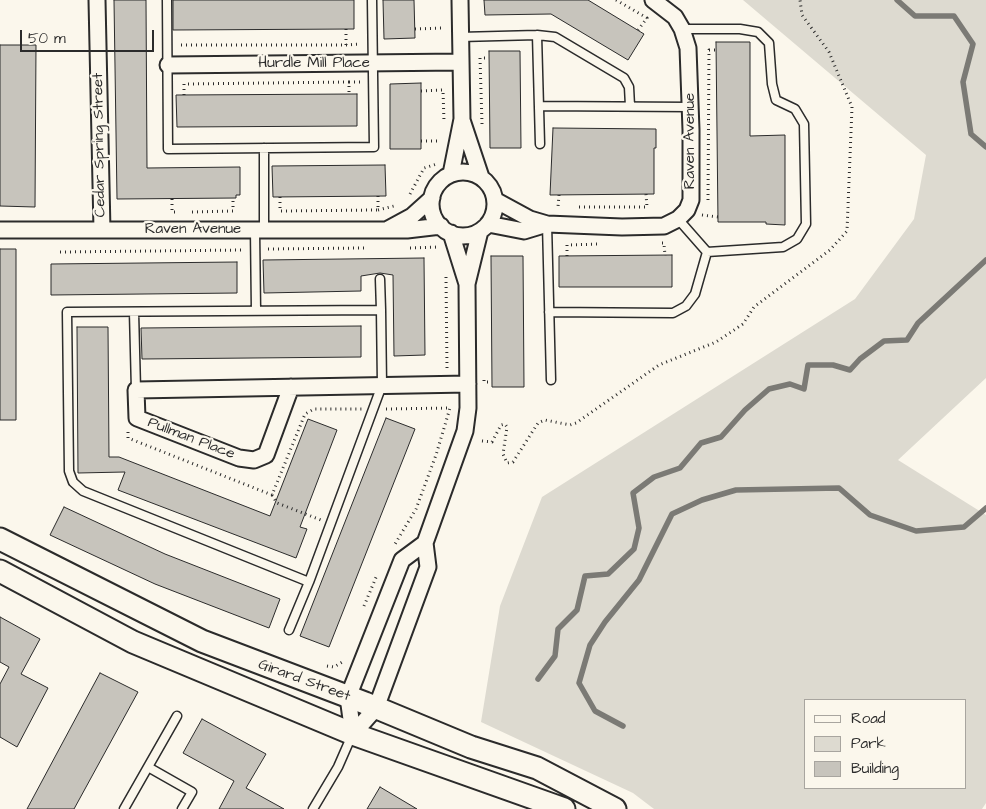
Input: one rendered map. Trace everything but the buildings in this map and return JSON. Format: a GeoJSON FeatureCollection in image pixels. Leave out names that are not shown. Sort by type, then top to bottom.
{"type":"FeatureCollection","features":[{"type":"Feature","properties":{"kind":"street","name":"Cedar Spring Street"},"geometry":{"type":"LineString","coordinates":[[97,0],[102,230]]}},
{"type":"Feature","properties":{"kind":"street"},"geometry":{"type":"LineString","coordinates":[[353,734],[376,708],[428,567],[425,543],[465,431],[468,384],[467,284],[484,227],[495,208],[495,200],[493,191],[481,177],[462,119],[460,0]]}},
{"type":"Feature","properties":{"kind":"street","name":"Raven Avenue"},"geometry":{"type":"LineString","coordinates":[[653,0],[675,17],[682,29],[688,48],[691,106],[691,200],[687,210],[678,219]]}},
{"type":"Feature","properties":{"kind":"street","name":"Hurdle Mill Place"},"geometry":{"type":"LineString","coordinates":[[168,65],[460,62]]}},
{"type":"Feature","properties":{"kind":"street"},"geometry":{"type":"LineString","coordinates":[[462,119],[447,168],[435,188],[432,208],[446,230],[467,284]]}},
{"type":"Feature","properties":{"kind":"street"},"geometry":{"type":"LineString","coordinates":[[447,168],[481,177]]}},
{"type":"Feature","properties":{"kind":"street","name":"Raven Avenue"},"geometry":{"type":"LineString","coordinates":[[387,230],[412,216],[432,198]]}},
{"type":"Feature","properties":{"kind":"street"},"geometry":{"type":"LineString","coordinates":[[495,200],[530,219],[547,224],[664,226],[678,219]]}},
{"type":"Feature","properties":{"kind":"street"},"geometry":{"type":"LineString","coordinates":[[446,230],[471,235],[484,227],[524,231],[547,224]]}},
{"type":"Feature","properties":{"kind":"street","name":"Raven Avenue"},"geometry":{"type":"LineString","coordinates":[[0,230],[446,230]]}},
{"type":"Feature","properties":{"kind":"street"},"geometry":{"type":"LineString","coordinates":[[136,390],[468,384]]}},
{"type":"Feature","properties":{"kind":"street","name":"Pullman Place"},"geometry":{"type":"LineString","coordinates":[[136,390],[136,418],[239,458],[254,460],[266,455],[291,387]]}},
{"type":"Feature","properties":{"kind":"street","name":"Girard Street"},"geometry":{"type":"LineString","coordinates":[[0,538],[202,642],[348,696],[471,747],[537,768],[615,809]]}},
{"type":"Feature","properties":{"kind":"street"},"geometry":{"type":"LineString","coordinates":[[353,734],[348,696],[402,560],[425,543]]}},
{"type":"Feature","properties":{"kind":"street","name":"Girard Street"},"geometry":{"type":"LineString","coordinates":[[0,571],[134,642],[353,734],[564,809]]}},
{"type":"Feature","properties":{"kind":"lane"},"geometry":{"type":"LineString","coordinates":[[167,0],[168,149],[374,147],[372,0]]}},
{"type":"Feature","properties":{"kind":"lane"},"geometry":{"type":"LineString","coordinates":[[682,29],[740,29],[758,32],[769,43],[772,84],[776,100],[795,109],[804,124],[806,224],[797,239],[783,247],[707,252]]}},
{"type":"Feature","properties":{"kind":"lane"},"geometry":{"type":"LineString","coordinates":[[460,36],[537,35],[555,37],[624,78],[629,86],[630,106]]}},
{"type":"Feature","properties":{"kind":"lane"},"geometry":{"type":"LineString","coordinates":[[537,35],[540,144]]}},
{"type":"Feature","properties":{"kind":"lane"},"geometry":{"type":"LineString","coordinates":[[539,106],[691,106]]}},
{"type":"Feature","properties":{"kind":"lane"},"geometry":{"type":"LineString","coordinates":[[256,311],[264,148]]}},
{"type":"Feature","properties":{"kind":"lane"},"geometry":{"type":"LineString","coordinates":[[678,219],[707,252]]}},
{"type":"Feature","properties":{"kind":"lane"},"geometry":{"type":"LineString","coordinates":[[547,224],[551,380]]}},
{"type":"Feature","properties":{"kind":"lane"},"geometry":{"type":"LineString","coordinates":[[549,312],[673,313],[686,306],[695,294],[707,252]]}},
{"type":"Feature","properties":{"kind":"lane"},"geometry":{"type":"LineString","coordinates":[[289,630],[309,582],[382,385],[380,279]]}},
{"type":"Feature","properties":{"kind":"lane"},"geometry":{"type":"LineString","coordinates":[[309,582],[83,491],[73,482],[69,472],[67,312],[381,310]]}},
{"type":"Feature","properties":{"kind":"lane"},"geometry":{"type":"LineString","coordinates":[[134,312],[136,390]]}},
{"type":"Feature","properties":{"kind":"lane"},"geometry":{"type":"LineString","coordinates":[[124,809],[177,716]]}},
{"type":"Feature","properties":{"kind":"lane"},"geometry":{"type":"LineString","coordinates":[[313,809],[338,767],[353,734]]}},
{"type":"Feature","properties":{"kind":"lane"},"geometry":{"type":"LineString","coordinates":[[148,767],[192,792],[182,809]]}},
{"type":"Feature","properties":{"kind":"path"},"geometry":{"type":"LineString","coordinates":[[616,0],[647,18],[638,30]]}},
{"type":"Feature","properties":{"kind":"path"},"geometry":{"type":"LineString","coordinates":[[415,29],[443,30],[443,20]]}},
{"type":"Feature","properties":{"kind":"path"},"geometry":{"type":"LineString","coordinates":[[181,38],[181,46],[346,44],[346,29]]}},
{"type":"Feature","properties":{"kind":"path"},"geometry":{"type":"LineString","coordinates":[[470,142],[482,142],[480,58],[489,58]]}},
{"type":"Feature","properties":{"kind":"path"},"geometry":{"type":"LineString","coordinates":[[184,95],[184,84],[349,82],[349,94]]}},
{"type":"Feature","properties":{"kind":"path"},"geometry":{"type":"LineString","coordinates":[[421,91],[443,90],[444,124]]}},
{"type":"Feature","properties":{"kind":"path"},"geometry":{"type":"LineString","coordinates":[[444,132],[444,148]]}},
{"type":"Feature","properties":{"kind":"path"},"geometry":{"type":"LineString","coordinates":[[421,141],[444,141]]}},
{"type":"Feature","properties":{"kind":"path"},"geometry":{"type":"LineString","coordinates":[[407,198],[424,168],[447,168]]}},
{"type":"Feature","properties":{"kind":"path"},"geometry":{"type":"LineString","coordinates":[[578,207],[647,207],[646,194]]}},
{"type":"Feature","properties":{"kind":"path"},"geometry":{"type":"LineString","coordinates":[[559,195],[558,207],[568,207]]}},
{"type":"Feature","properties":{"kind":"path"},"geometry":{"type":"LineString","coordinates":[[378,196],[378,210]]}},
{"type":"Feature","properties":{"kind":"path"},"geometry":{"type":"LineString","coordinates":[[280,197],[280,211],[378,210],[402,205]]}},
{"type":"Feature","properties":{"kind":"path"},"geometry":{"type":"LineString","coordinates":[[189,212],[232,211],[232,198]]}},
{"type":"Feature","properties":{"kind":"path"},"geometry":{"type":"LineString","coordinates":[[172,199],[172,212],[181,212]]}},
{"type":"Feature","properties":{"kind":"path"},"geometry":{"type":"LineString","coordinates":[[654,243],[664,243],[665,256]]}},
{"type":"Feature","properties":{"kind":"path"},"geometry":{"type":"LineString","coordinates":[[567,256],[567,245],[606,244]]}},
{"type":"Feature","properties":{"kind":"path"},"geometry":{"type":"LineString","coordinates":[[272,495],[305,414],[314,409],[450,408],[436,455],[416,509],[394,546]]}},
{"type":"Feature","properties":{"kind":"path"},"geometry":{"type":"LineString","coordinates":[[128,429],[128,438],[272,495],[277,503],[331,523]]}},
{"type":"Feature","properties":{"kind":"path"},"geometry":{"type":"LineString","coordinates":[[363,611],[379,570]]}},
{"type":"Feature","properties":{"kind":"path"},"geometry":{"type":"LineString","coordinates":[[321,664],[334,667],[343,662],[346,657]]}},
{"type":"Feature","properties":{"kind":"green space"},"geometry":{"type":"Polygon","coordinates":[[[743,0],[986,0],[986,378],[898,460],[986,515],[986,803],[982,809],[654,809],[633,793],[481,722],[500,606],[542,497],[855,299],[914,219],[926,155],[743,0]]]}},
{"type":"Feature","properties":{"kind":"waterway"},"geometry":{"type":"LineString","coordinates":[[897,0],[915,16],[954,16],[973,44],[963,82],[971,134],[986,147]]}},
{"type":"Feature","properties":{"kind":"waterway"},"geometry":{"type":"LineString","coordinates":[[538,679],[555,656],[558,629],[577,610],[585,576],[608,574],[634,549],[639,528],[633,493],[654,477],[680,468],[701,443],[721,437],[745,410],[769,389],[790,384],[804,389],[808,365],[833,365],[850,370],[860,359],[884,341],[907,340],[918,323],[986,260]]}},
{"type":"Feature","properties":{"kind":"waterway"},"geometry":{"type":"LineString","coordinates":[[623,726],[595,711],[579,683],[590,645],[605,622],[639,580],[672,514],[702,500],[736,490],[839,488],[870,515],[916,531],[964,527],[986,508]]}}]}
